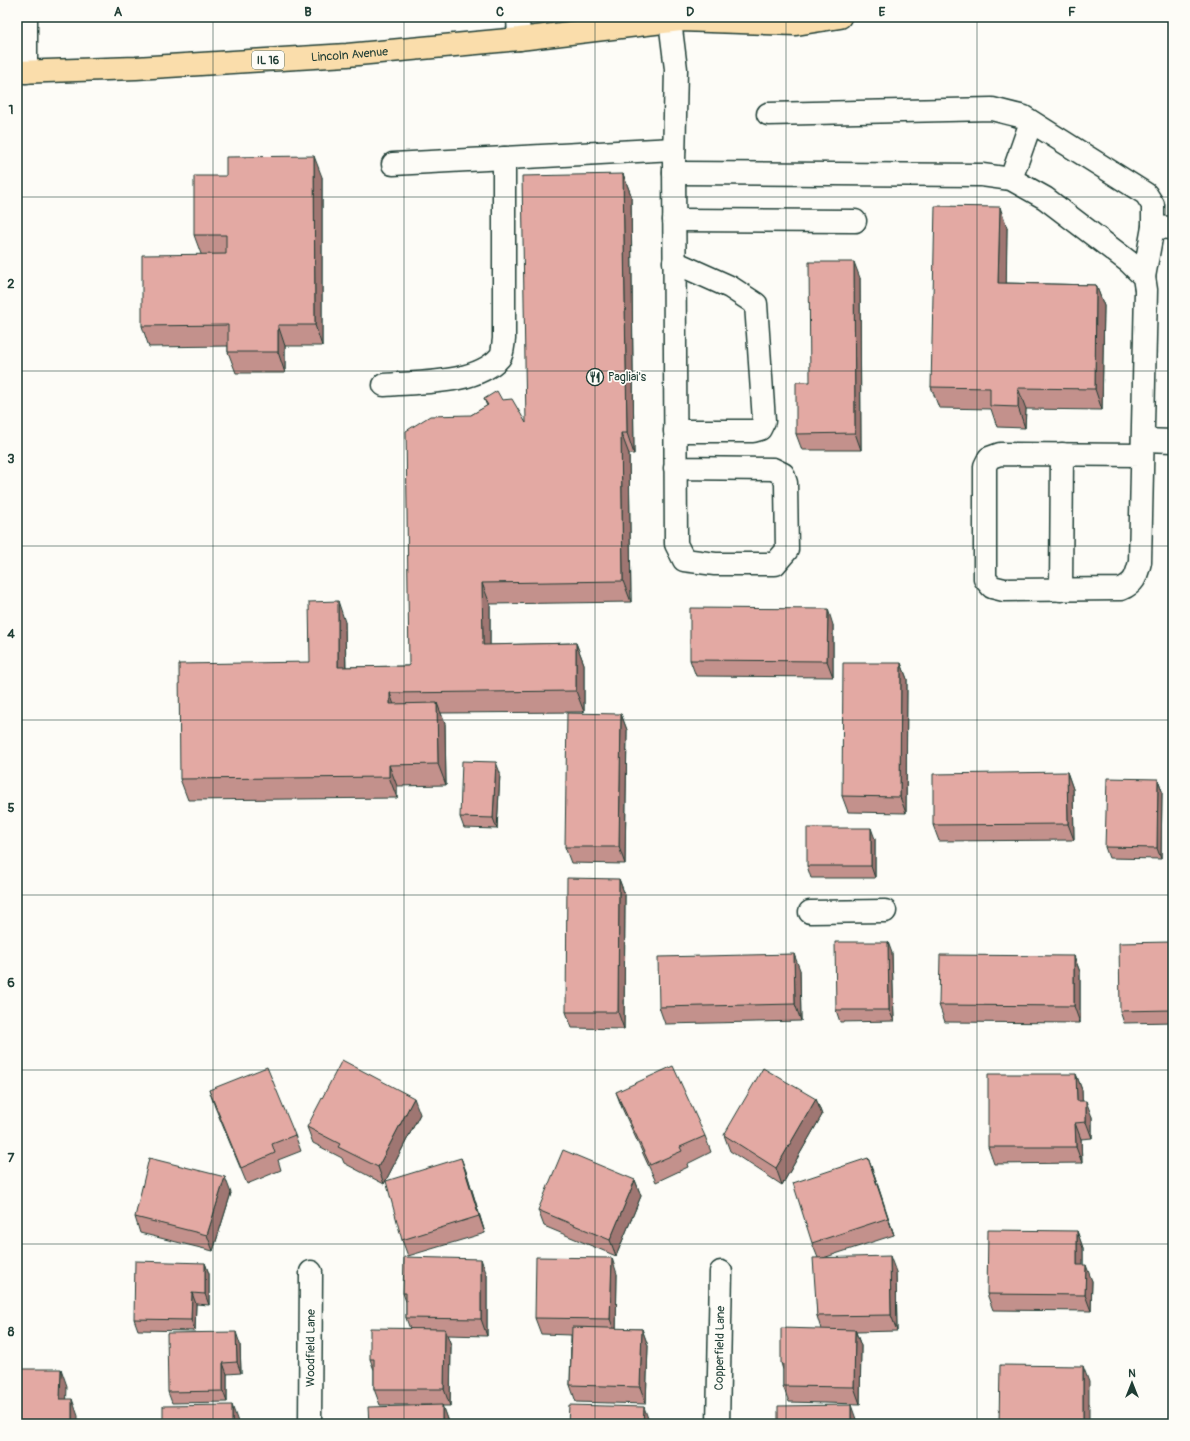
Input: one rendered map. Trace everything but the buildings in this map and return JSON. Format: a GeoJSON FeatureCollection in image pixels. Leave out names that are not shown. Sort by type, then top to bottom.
{"type":"FeatureCollection","features":[{"type":"Feature","properties":{"kind":"main road","name":"Lincoln Avenue"},"geometry":{"type":"LineString","coordinates":[[22,72],[347,55],[519,39],[679,20],[796,24],[840,17]]}},
{"type":"Feature","properties":{"kind":"street"},"geometry":{"type":"LineString","coordinates":[[22,72],[26,17]]}},
{"type":"Feature","properties":{"kind":"street"},"geometry":{"type":"LineString","coordinates":[[518,17],[519,39]]}},
{"type":"Feature","properties":{"kind":"street"},"geometry":{"type":"LineString","coordinates":[[675,468],[773,469],[783,474],[786,482],[787,550],[775,564],[715,564],[684,560],[676,544],[675,468],[674,149],[679,20]]}},
{"type":"Feature","properties":{"kind":"street"},"geometry":{"type":"LineString","coordinates":[[768,114],[992,109],[1024,117],[1146,194],[1153,205],[1163,227],[1144,277],[1146,290],[1142,447],[1140,562],[1137,574],[1131,585],[1121,589],[1004,590],[992,587],[985,579],[985,466],[989,458],[1000,454],[1062,454],[1142,447],[1173,441]]}},
{"type":"Feature","properties":{"kind":"street"},"geometry":{"type":"LineString","coordinates":[[1011,180],[1031,122]]}},
{"type":"Feature","properties":{"kind":"street"},"geometry":{"type":"LineString","coordinates":[[393,164],[674,149]]}},
{"type":"Feature","properties":{"kind":"street"},"geometry":{"type":"LineString","coordinates":[[384,385],[463,378],[486,368],[501,356],[504,340],[504,158]]}},
{"type":"Feature","properties":{"kind":"street"},"geometry":{"type":"LineString","coordinates":[[674,173],[982,175],[1011,180],[1045,198],[1129,262],[1144,277]]}},
{"type":"Feature","properties":{"kind":"street"},"geometry":{"type":"LineString","coordinates":[[674,220],[855,221]]}},
{"type":"Feature","properties":{"kind":"street"},"geometry":{"type":"LineString","coordinates":[[674,262],[730,287],[756,304],[764,421],[760,429],[753,431],[675,431]]}},
{"type":"Feature","properties":{"kind":"street"},"geometry":{"type":"LineString","coordinates":[[1061,590],[1062,454]]}},
{"type":"Feature","properties":{"kind":"street"},"geometry":{"type":"LineString","coordinates":[[810,912],[885,911]]}},
{"type":"Feature","properties":{"kind":"street","name":"Woodfield Lane"},"geometry":{"type":"LineString","coordinates":[[310,1424],[311,1272]]}},
{"type":"Feature","properties":{"kind":"street","name":"Copperfield Lane"},"geometry":{"type":"LineString","coordinates":[[718,1424],[721,1272]]}},
{"type":"Feature","properties":{"kind":"place","name":"Pagliai's"},"geometry":{"type":"Point","coordinates":[595,377]}}]}
